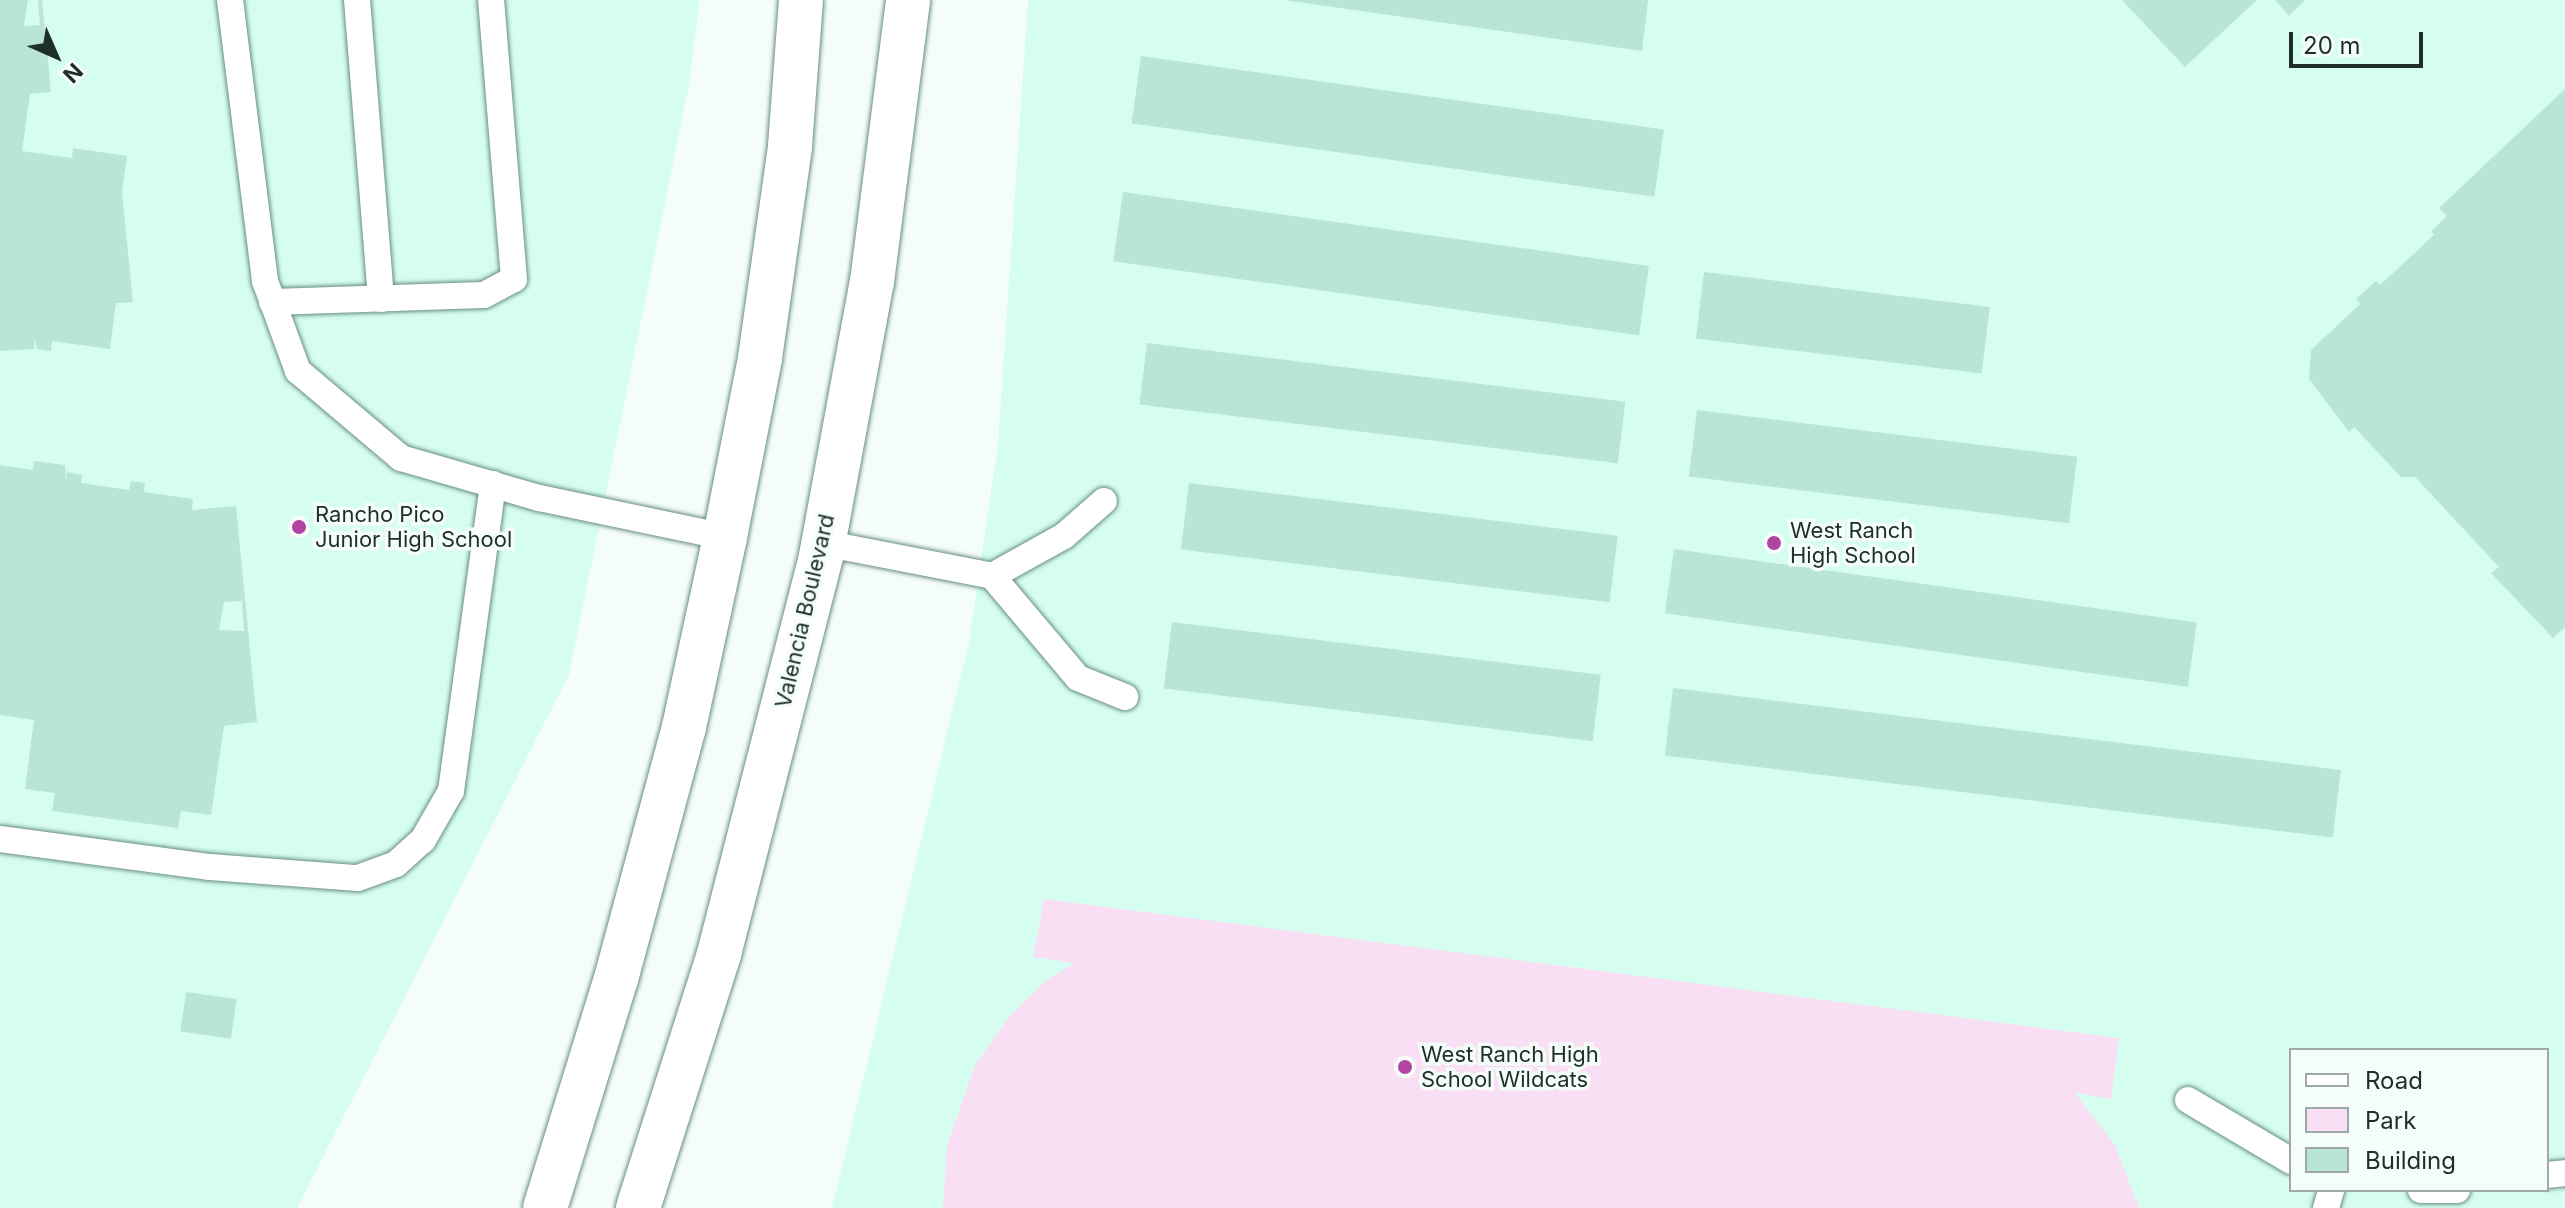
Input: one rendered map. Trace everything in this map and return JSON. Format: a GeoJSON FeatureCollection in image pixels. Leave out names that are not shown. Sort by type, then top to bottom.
{"type":"FeatureCollection","features":[{"type":"Feature","properties":{"kind":"street"},"geometry":{"type":"LineString","coordinates":[[545,1208],[616,979],[684,727],[725,537],[762,343],[790,146],[801,0]]}},
{"type":"Feature","properties":{"kind":"street","name":"Valencia Boulevard"},"geometry":{"type":"LineString","coordinates":[[638,1208],[719,954],[823,543],[872,282],[908,0]]}},
{"type":"Feature","properties":{"kind":"lane"},"geometry":{"type":"LineString","coordinates":[[230,0],[265,281],[298,371],[401,458],[493,484],[725,537]]}},
{"type":"Feature","properties":{"kind":"lane"},"geometry":{"type":"LineString","coordinates":[[357,0],[381,299]]}},
{"type":"Feature","properties":{"kind":"lane"},"geometry":{"type":"LineString","coordinates":[[272,302],[484,295],[514,279],[491,0]]}},
{"type":"Feature","properties":{"kind":"lane"},"geometry":{"type":"LineString","coordinates":[[0,839],[210,867],[358,878],[396,864],[423,840],[451,791],[493,484]]}},
{"type":"Feature","properties":{"kind":"lane"},"geometry":{"type":"LineString","coordinates":[[992,576],[1064,536],[1104,501]]}},
{"type":"Feature","properties":{"kind":"lane"},"geometry":{"type":"LineString","coordinates":[[823,543],[992,576],[1078,678],[1125,697]]}},
{"type":"Feature","properties":{"kind":"lane"},"geometry":{"type":"LineString","coordinates":[[2188,1100],[2289,1160]]}},
{"type":"Feature","properties":{"kind":"shaded area","name":"Rancho Pico Junior High School"},"geometry":{"type":"Polygon","coordinates":[[[0,0],[700,0],[689,85],[569,675],[297,1208],[0,1208],[0,0]]]}},
{"type":"Feature","properties":{"kind":"shaded area","name":"West Ranch High School"},"geometry":{"type":"Polygon","coordinates":[[[1028,0],[2565,0],[2565,1208],[832,1208],[969,642],[998,444],[1028,0]]]}},
{"type":"Feature","properties":{"kind":"green space"},"geometry":{"type":"Polygon","coordinates":[[[1044,899],[2119,1038],[2111,1099],[2075,1093],[2115,1145],[2139,1208],[943,1208],[947,1146],[975,1065],[1011,1014],[1047,980],[1075,963],[1033,957],[1044,899]]]}},
{"type":"Feature","properties":{"kind":"building"},"geometry":{"type":"Polygon","coordinates":[[[0,0],[28,0],[24,26],[40,25],[38,0],[42,0],[51,92],[30,94],[22,151],[72,158],[73,148],[127,156],[122,192],[133,302],[116,303],[110,349],[52,341],[51,351],[37,349],[35,338],[34,349],[0,351],[0,0]]]}},
{"type":"Feature","properties":{"kind":"building"},"geometry":{"type":"Polygon","coordinates":[[[1284,0],[1648,0],[1642,51],[1284,0]]]}},
{"type":"Feature","properties":{"kind":"building"},"geometry":{"type":"Polygon","coordinates":[[[2122,0],[2257,0],[2185,67],[2122,0]]]}},
{"type":"Feature","properties":{"kind":"building"},"geometry":{"type":"Polygon","coordinates":[[[2275,0],[2305,0],[2289,16],[2275,0]]]}},
{"type":"Feature","properties":{"kind":"building"},"geometry":{"type":"Polygon","coordinates":[[[1141,56],[1664,129],[1654,197],[1132,123],[1141,56]]]}},
{"type":"Feature","properties":{"kind":"building"},"geometry":{"type":"Polygon","coordinates":[[[2565,89],[2565,627],[2553,638],[2491,573],[2499,567],[2415,477],[2401,477],[2354,427],[2349,432],[2309,379],[2311,350],[2360,304],[2356,299],[2376,281],[2380,285],[2434,235],[2431,231],[2447,216],[2439,208],[2565,89]]]}},
{"type":"Feature","properties":{"kind":"building"},"geometry":{"type":"Polygon","coordinates":[[[1123,192],[1649,266],[1639,335],[1113,261],[1123,192]]]}},
{"type":"Feature","properties":{"kind":"building"},"geometry":{"type":"Polygon","coordinates":[[[1704,272],[1990,307],[1982,374],[1696,339],[1704,272]]]}},
{"type":"Feature","properties":{"kind":"building"},"geometry":{"type":"Polygon","coordinates":[[[1147,343],[1625,402],[1618,463],[1139,405],[1147,343]]]}},
{"type":"Feature","properties":{"kind":"building"},"geometry":{"type":"Polygon","coordinates":[[[1697,410],[2077,457],[2069,523],[1689,477],[1697,410]]]}},
{"type":"Feature","properties":{"kind":"building"},"geometry":{"type":"Polygon","coordinates":[[[34,461],[65,465],[66,482],[67,472],[82,475],[81,483],[129,490],[131,481],[145,483],[144,492],[193,499],[192,510],[236,506],[257,722],[224,726],[211,815],[181,811],[178,828],[52,811],[55,793],[25,789],[34,720],[0,715],[0,465],[33,470],[34,461]],[[242,601],[224,602],[219,630],[244,631],[242,601]]]}},
{"type":"Feature","properties":{"kind":"building"},"geometry":{"type":"Polygon","coordinates":[[[1189,483],[1618,536],[1610,602],[1181,550],[1189,483]]]}},
{"type":"Feature","properties":{"kind":"building"},"geometry":{"type":"Polygon","coordinates":[[[1674,549],[2197,622],[2188,687],[1665,613],[1674,549]]]}},
{"type":"Feature","properties":{"kind":"building"},"geometry":{"type":"Polygon","coordinates":[[[1172,622],[1601,675],[1593,741],[1164,689],[1172,622]]]}},
{"type":"Feature","properties":{"kind":"building"},"geometry":{"type":"Polygon","coordinates":[[[1673,688],[2341,770],[2333,838],[1665,755],[1673,688]]]}},
{"type":"Feature","properties":{"kind":"building"},"geometry":{"type":"Polygon","coordinates":[[[186,992],[237,999],[231,1039],[180,1032],[186,992]]]}},
{"type":"Feature","properties":{"kind":"place","name":"Rancho Pico Junior High School"},"geometry":{"type":"Point","coordinates":[299,527]}},
{"type":"Feature","properties":{"kind":"place","name":"West Ranch High School"},"geometry":{"type":"Point","coordinates":[1774,543]}},
{"type":"Feature","properties":{"kind":"place","name":"West Ranch High School Wildcats"},"geometry":{"type":"Point","coordinates":[1405,1067]}}]}
